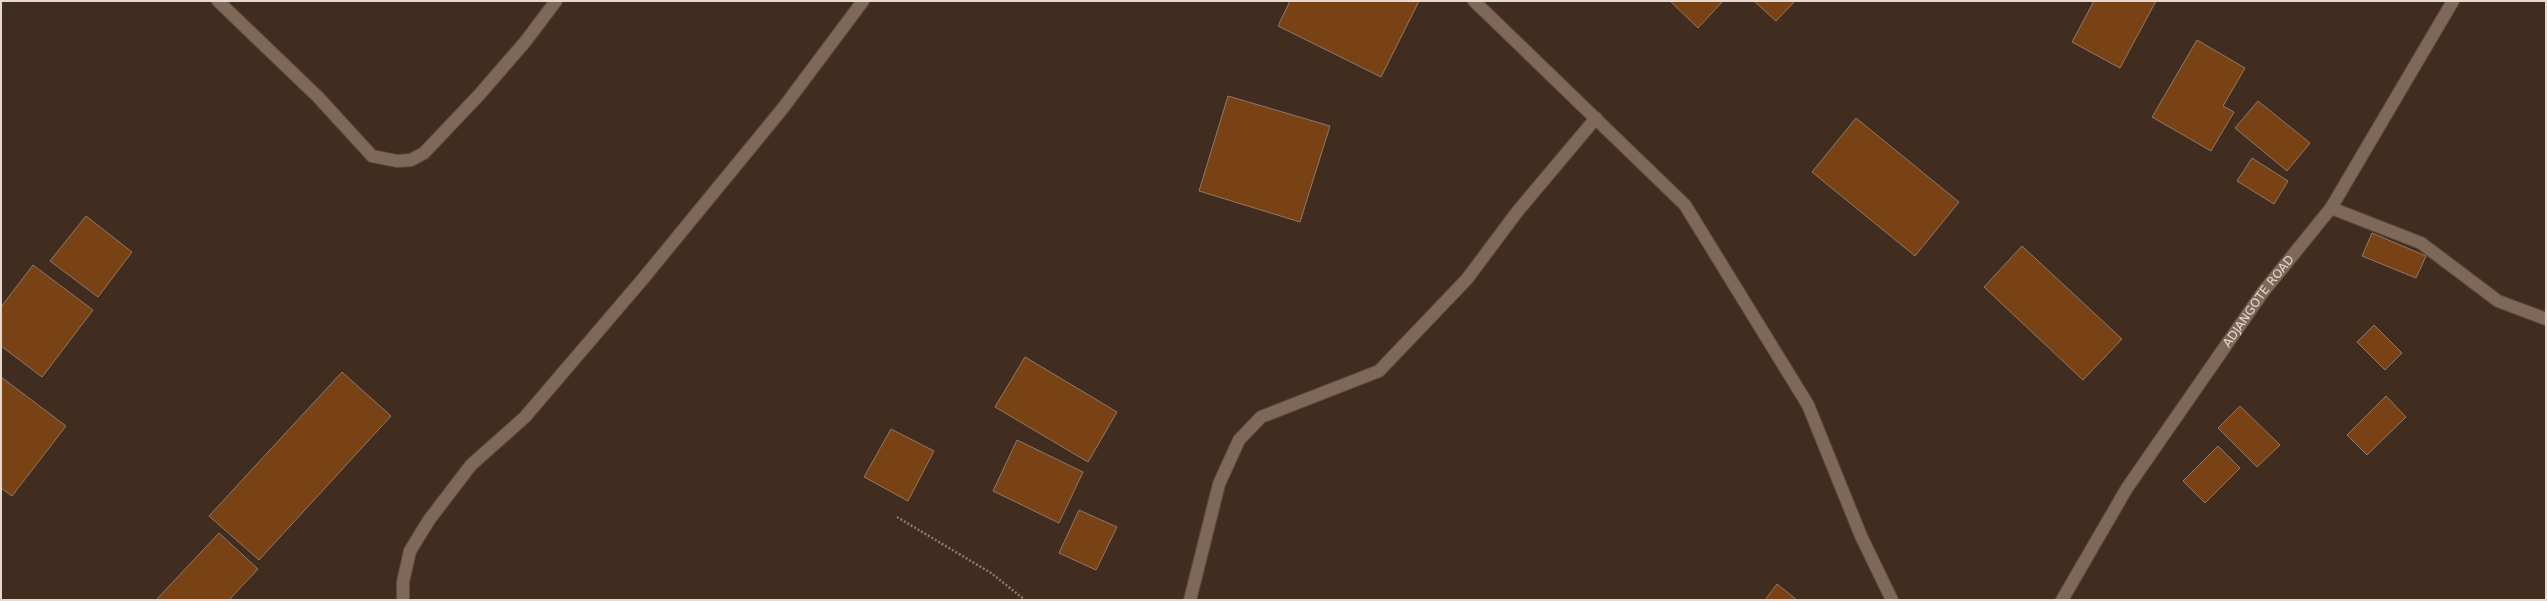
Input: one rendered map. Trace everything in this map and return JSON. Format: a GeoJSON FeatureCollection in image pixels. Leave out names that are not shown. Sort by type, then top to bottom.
{"type":"FeatureCollection","features":[{"type":"Feature","properties":{"kind":"street"},"geometry":{"type":"LineString","coordinates":[[218,1],[318,97],[372,156],[397,161],[411,160],[424,153],[484,89],[556,1]]}},
{"type":"Feature","properties":{"kind":"street"},"geometry":{"type":"LineString","coordinates":[[403,600],[403,582],[410,551],[433,514],[471,465],[525,417],[642,280],[783,108],[863,1]]}},
{"type":"Feature","properties":{"kind":"street"},"geometry":{"type":"LineString","coordinates":[[1474,1],[1685,204],[1808,405],[1861,536],[1892,600]]}},
{"type":"Feature","properties":{"kind":"street","name":"ADJANGOTE ROAD"},"geometry":{"type":"LineString","coordinates":[[2062,600],[2132,482],[2263,292],[2331,208],[2453,1]]}},
{"type":"Feature","properties":{"kind":"street"},"geometry":{"type":"LineString","coordinates":[[1190,600],[1219,484],[1239,440],[1261,417],[1379,371],[1467,279],[1517,212],[1596,118]]}},
{"type":"Feature","properties":{"kind":"street"},"geometry":{"type":"LineString","coordinates":[[2331,208],[2421,243],[2498,301],[2546,319]]}},
{"type":"Feature","properties":{"kind":"path"},"geometry":{"type":"LineString","coordinates":[[897,517],[991,573],[1025,600]]}},
{"type":"Feature","properties":{"kind":"building"},"geometry":{"type":"Polygon","coordinates":[[[1290,1],[1419,1],[1381,77],[1278,26],[1290,1]]]}},
{"type":"Feature","properties":{"kind":"building"},"geometry":{"type":"Polygon","coordinates":[[[1670,1],[1723,1],[1698,28],[1670,1]]]}},
{"type":"Feature","properties":{"kind":"building"},"geometry":{"type":"Polygon","coordinates":[[[1754,1],[1795,1],[1776,21],[1754,1]]]}},
{"type":"Feature","properties":{"kind":"building"},"geometry":{"type":"Polygon","coordinates":[[[2094,1],[2156,1],[2120,68],[2072,42],[2094,1]]]}},
{"type":"Feature","properties":{"kind":"building"},"geometry":{"type":"Polygon","coordinates":[[[2197,40],[2245,68],[2223,106],[2234,112],[2211,151],[2152,117],[2197,40]]]}},
{"type":"Feature","properties":{"kind":"building"},"geometry":{"type":"Polygon","coordinates":[[[1228,96],[1330,126],[1300,222],[1199,191],[1228,96]]]}},
{"type":"Feature","properties":{"kind":"building"},"geometry":{"type":"Polygon","coordinates":[[[2258,101],[2310,143],[2287,171],[2235,128],[2258,101]]]}},
{"type":"Feature","properties":{"kind":"building"},"geometry":{"type":"Polygon","coordinates":[[[1856,118],[1959,202],[1915,256],[1812,172],[1856,118]]]}},
{"type":"Feature","properties":{"kind":"building"},"geometry":{"type":"Polygon","coordinates":[[[2252,158],[2288,181],[2274,204],[2237,181],[2252,158]]]}},
{"type":"Feature","properties":{"kind":"building"},"geometry":{"type":"Polygon","coordinates":[[[86,216],[132,252],[98,297],[50,261],[86,216]]]}},
{"type":"Feature","properties":{"kind":"building"},"geometry":{"type":"Polygon","coordinates":[[[2372,233],[2426,256],[2416,278],[2362,256],[2372,233]]]}},
{"type":"Feature","properties":{"kind":"building"},"geometry":{"type":"Polygon","coordinates":[[[2022,246],[2122,339],[2083,380],[1984,287],[2022,246]]]}},
{"type":"Feature","properties":{"kind":"building"},"geometry":{"type":"Polygon","coordinates":[[[33,265],[93,310],[42,377],[1,346],[1,307],[33,265]]]}},
{"type":"Feature","properties":{"kind":"building"},"geometry":{"type":"Polygon","coordinates":[[[2374,325],[2402,353],[2385,370],[2357,342],[2374,325]]]}},
{"type":"Feature","properties":{"kind":"building"},"geometry":{"type":"Polygon","coordinates":[[[1025,357],[1117,412],[1088,462],[995,407],[1025,357]]]}},
{"type":"Feature","properties":{"kind":"building"},"geometry":{"type":"Polygon","coordinates":[[[342,372],[391,416],[259,560],[209,516],[342,372]]]}},
{"type":"Feature","properties":{"kind":"building"},"geometry":{"type":"Polygon","coordinates":[[[1,377],[66,426],[12,496],[1,488],[1,377]]]}},
{"type":"Feature","properties":{"kind":"building"},"geometry":{"type":"Polygon","coordinates":[[[2386,396],[2406,417],[2367,455],[2347,435],[2386,396]]]}},
{"type":"Feature","properties":{"kind":"building"},"geometry":{"type":"Polygon","coordinates":[[[2240,406],[2280,445],[2257,467],[2218,428],[2240,406]]]}},
{"type":"Feature","properties":{"kind":"building"},"geometry":{"type":"Polygon","coordinates":[[[891,429],[934,451],[908,501],[864,477],[891,429]]]}},
{"type":"Feature","properties":{"kind":"building"},"geometry":{"type":"Polygon","coordinates":[[[1017,440],[1083,472],[1059,523],[993,491],[1017,440]]]}},
{"type":"Feature","properties":{"kind":"building"},"geometry":{"type":"Polygon","coordinates":[[[2218,446],[2240,468],[2205,503],[2183,481],[2218,446]]]}},
{"type":"Feature","properties":{"kind":"building"},"geometry":{"type":"Polygon","coordinates":[[[1079,510],[1117,527],[1096,570],[1059,553],[1079,510]]]}},
{"type":"Feature","properties":{"kind":"building"},"geometry":{"type":"Polygon","coordinates":[[[219,533],[258,569],[229,600],[156,600],[219,533]]]}},
{"type":"Feature","properties":{"kind":"building"},"geometry":{"type":"Polygon","coordinates":[[[1777,584],[1797,600],[1765,600],[1777,584]]]}}]}
